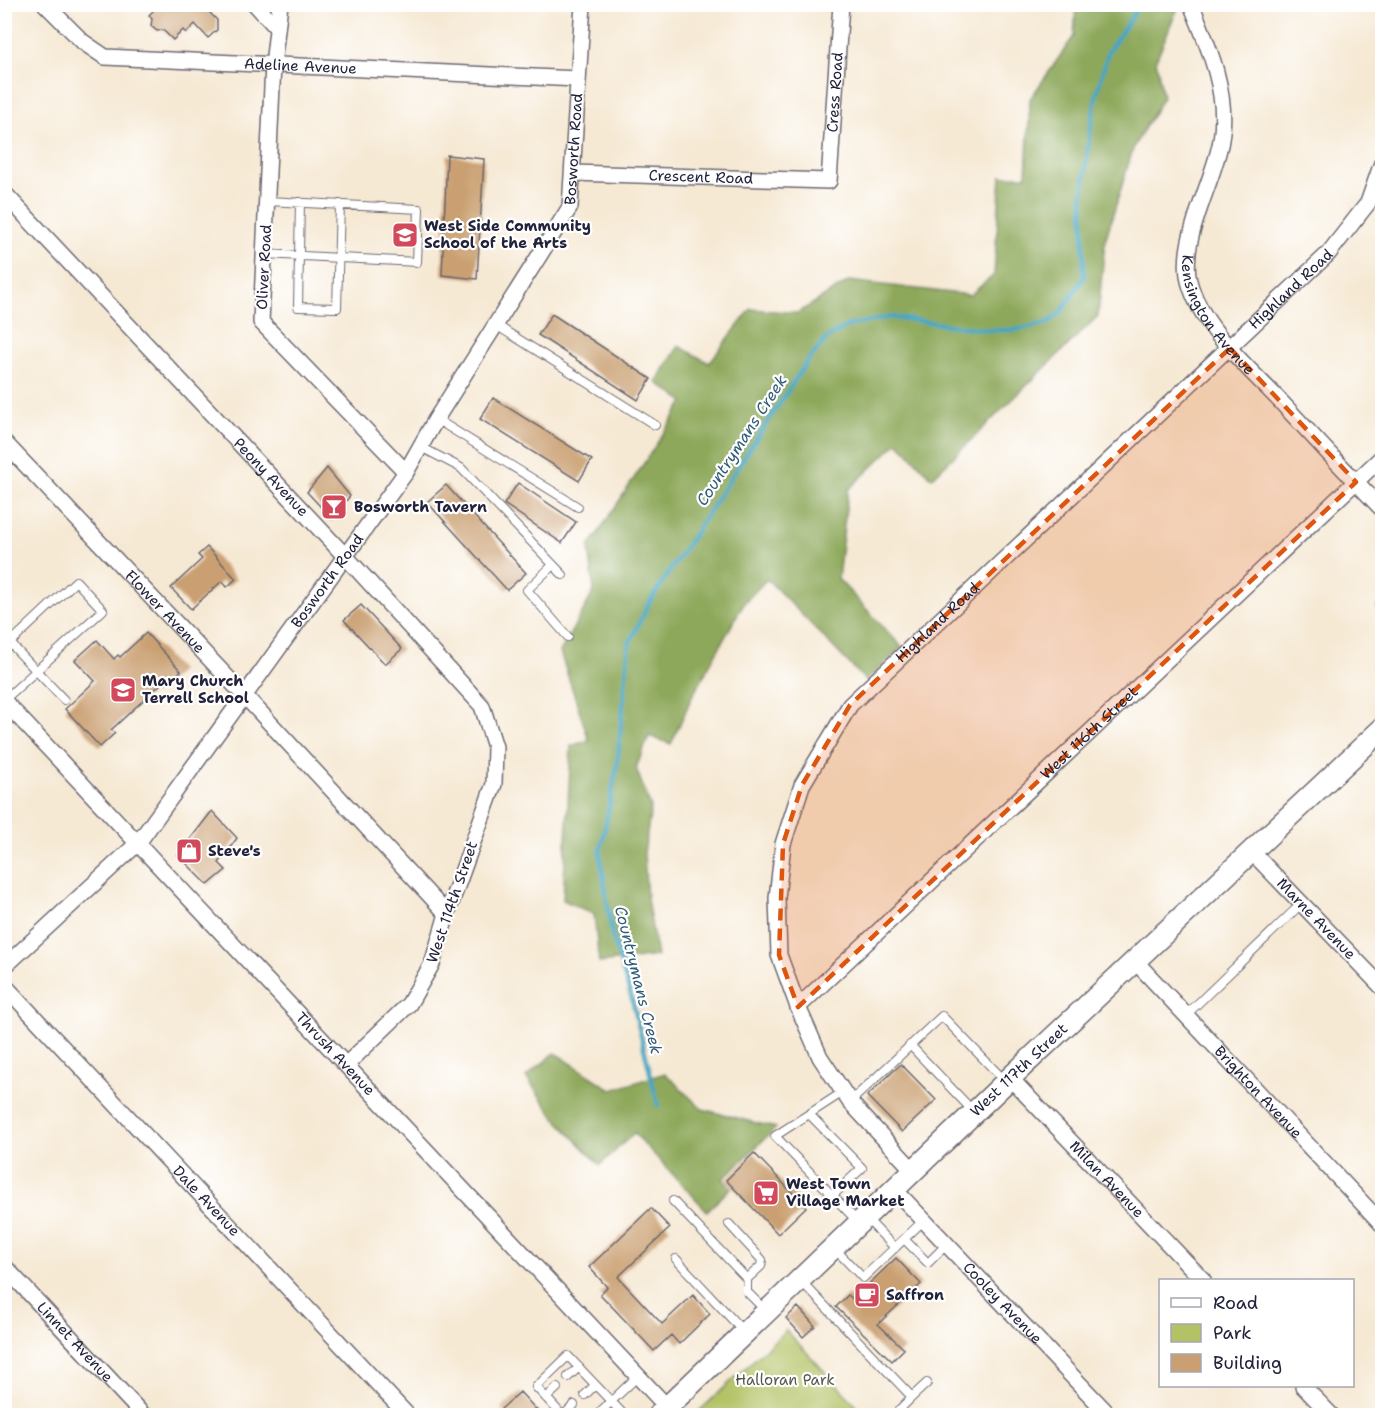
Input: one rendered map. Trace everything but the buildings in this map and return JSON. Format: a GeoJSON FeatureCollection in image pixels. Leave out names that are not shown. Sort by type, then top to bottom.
{"type":"FeatureCollection","features":[{"type":"Feature","properties":{"kind":"main road","name":"West 117th Street"},"geometry":{"type":"LineString","coordinates":[[662,1411],[1251,850],[1380,736]]}},
{"type":"Feature","properties":{"kind":"street","name":"Adeline Avenue"},"geometry":{"type":"LineString","coordinates":[[45,4],[83,42],[105,57],[578,79]]}},
{"type":"Feature","properties":{"kind":"street"},"geometry":{"type":"LineString","coordinates":[[255,4],[277,28]]}},
{"type":"Feature","properties":{"kind":"street","name":"Oliver Road"},"geometry":{"type":"LineString","coordinates":[[280,4],[273,65],[261,322],[406,472]]}},
{"type":"Feature","properties":{"kind":"street","name":"Bosworth Road"},"geometry":{"type":"LineString","coordinates":[[4,967],[138,843],[406,472],[436,419],[570,207],[583,4]]}},
{"type":"Feature","properties":{"kind":"street","name":"Cress Road"},"geometry":{"type":"LineString","coordinates":[[829,181],[841,4]]}},
{"type":"Feature","properties":{"kind":"street","name":"Kensington Avenue"},"geometry":{"type":"LineString","coordinates":[[1191,4],[1216,73],[1222,107],[1221,141],[1189,251],[1188,279],[1197,306],[1230,348],[1383,509]]}},
{"type":"Feature","properties":{"kind":"street","name":"Highland Road"},"geometry":{"type":"LineString","coordinates":[[914,1171],[846,1097],[820,1057],[778,955],[777,898],[783,844],[802,785],[850,705],[1328,254],[1368,203],[1383,163]]}},
{"type":"Feature","properties":{"kind":"street","name":"Crescent Road"},"geometry":{"type":"LineString","coordinates":[[573,173],[829,181]]}},
{"type":"Feature","properties":{"kind":"street","name":"Peony Avenue"},"geometry":{"type":"LineString","coordinates":[[4,193],[346,557],[482,706],[495,747],[494,784]]}},
{"type":"Feature","properties":{"kind":"street","name":"Flower Avenue"},"geometry":{"type":"LineString","coordinates":[[4,442],[244,695],[447,914]]}},
{"type":"Feature","properties":{"kind":"street","name":"West 116th Street"},"geometry":{"type":"LineString","coordinates":[[798,1007],[1383,457]]}},
{"type":"Feature","properties":{"kind":"street","name":"Thrush Avenue"},"geometry":{"type":"LineString","coordinates":[[4,700],[638,1376],[662,1411]]}},
{"type":"Feature","properties":{"kind":"street","name":"West 114th Street"},"geometry":{"type":"LineString","coordinates":[[347,1064],[409,1004],[432,964],[447,914],[494,784]]}},
{"type":"Feature","properties":{"kind":"street","name":"Marne Avenue"},"geometry":{"type":"LineString","coordinates":[[1251,850],[1383,987]]}},
{"type":"Feature","properties":{"kind":"street","name":"Brighton Avenue"},"geometry":{"type":"LineString","coordinates":[[1136,961],[1383,1224]]}},
{"type":"Feature","properties":{"kind":"street","name":"Dale Avenue"},"geometry":{"type":"LineString","coordinates":[[4,985],[408,1416]]}},
{"type":"Feature","properties":{"kind":"street","name":"Milan Avenue"},"geometry":{"type":"LineString","coordinates":[[1008,1080],[1201,1279]]}},
{"type":"Feature","properties":{"kind":"street","name":"Cooley Avenue"},"geometry":{"type":"LineString","coordinates":[[895,1190],[1110,1416]]}},
{"type":"Feature","properties":{"kind":"street","name":"Linnet Avenue"},"geometry":{"type":"LineString","coordinates":[[4,1266],[144,1416]]}},
{"type":"Feature","properties":{"kind":"street"},"geometry":{"type":"LineString","coordinates":[[1304,1387],[1332,1416]]}},
{"type":"Feature","properties":{"kind":"lane"},"geometry":{"type":"LineString","coordinates":[[265,254],[417,262],[419,209],[268,201]]}},
{"type":"Feature","properties":{"kind":"lane"},"geometry":{"type":"LineString","coordinates":[[300,202],[298,307],[337,308],[340,204]]}},
{"type":"Feature","properties":{"kind":"lane"},"geometry":{"type":"LineString","coordinates":[[496,325],[656,425]]}},
{"type":"Feature","properties":{"kind":"lane"},"geometry":{"type":"LineString","coordinates":[[436,419],[578,507]]}},
{"type":"Feature","properties":{"kind":"lane"},"geometry":{"type":"LineString","coordinates":[[421,447],[461,468],[563,575]]}},
{"type":"Feature","properties":{"kind":"lane"},"geometry":{"type":"LineString","coordinates":[[553,565],[527,590],[568,637]]}},
{"type":"Feature","properties":{"kind":"lane"},"geometry":{"type":"LineString","coordinates":[[4,700],[37,671],[102,610],[76,581],[10,643],[37,671],[64,700]]}},
{"type":"Feature","properties":{"kind":"lane"},"geometry":{"type":"LineString","coordinates":[[1186,1015],[1302,903]]}},
{"type":"Feature","properties":{"kind":"lane"},"geometry":{"type":"LineString","coordinates":[[895,1248],[832,1196],[775,1136],[809,1114],[846,1097],[942,1016],[1008,1080]]}},
{"type":"Feature","properties":{"kind":"lane"},"geometry":{"type":"LineString","coordinates":[[910,1045],[974,1113]]}},
{"type":"Feature","properties":{"kind":"lane"},"geometry":{"type":"LineString","coordinates":[[809,1114],[862,1168],[832,1196]]}},
{"type":"Feature","properties":{"kind":"lane"},"geometry":{"type":"LineString","coordinates":[[673,1201],[747,1280],[747,1292],[766,1311]]}},
{"type":"Feature","properties":{"kind":"lane"},"geometry":{"type":"LineString","coordinates":[[833,1247],[863,1278],[923,1221]]}},
{"type":"Feature","properties":{"kind":"lane"},"geometry":{"type":"LineString","coordinates":[[729,1224],[762,1260],[761,1266],[747,1280]]}},
{"type":"Feature","properties":{"kind":"lane"},"geometry":{"type":"LineString","coordinates":[[904,1239],[928,1263],[946,1245]]}},
{"type":"Feature","properties":{"kind":"lane"},"geometry":{"type":"LineString","coordinates":[[676,1259],[744,1332]]}},
{"type":"Feature","properties":{"kind":"lane"},"geometry":{"type":"LineString","coordinates":[[799,1279],[912,1397]]}},
{"type":"Feature","properties":{"kind":"lane"},"geometry":{"type":"LineString","coordinates":[[574,1405],[563,1416],[536,1388],[568,1356],[625,1416]]}},
{"type":"Feature","properties":{"kind":"lane"},"geometry":{"type":"LineString","coordinates":[[568,1377],[579,1367]]}},
{"type":"Feature","properties":{"kind":"lane"},"geometry":{"type":"LineString","coordinates":[[601,1411],[638,1376]]}},
{"type":"Feature","properties":{"kind":"lane"},"geometry":{"type":"LineString","coordinates":[[899,1410],[927,1383]]}},
{"type":"Feature","properties":{"kind":"lane"},"geometry":{"type":"LineString","coordinates":[[585,1395],[596,1385]]}},
{"type":"Feature","properties":{"kind":"lane"},"geometry":{"type":"LineString","coordinates":[[546,1398],[557,1388]]}},
{"type":"Feature","properties":{"kind":"highlighted area"},"geometry":{"type":"Polygon","coordinates":[[[1230,348],[1356,482],[798,1007],[779,955],[783,844],[802,785],[850,705],[1230,348]]]}},
{"type":"Feature","properties":{"kind":"green space"},"geometry":{"type":"Polygon","coordinates":[[[1076,5],[1177,5],[1178,8],[1156,60],[1163,97],[1134,146],[1105,241],[1098,316],[932,478],[898,442],[848,490],[838,579],[902,647],[866,681],[767,579],[744,603],[692,697],[671,744],[649,736],[636,768],[651,808],[644,853],[647,899],[657,956],[599,963],[594,914],[563,900],[571,746],[589,740],[560,652],[594,591],[589,547],[684,402],[656,382],[679,346],[709,363],[751,309],[798,313],[849,281],[970,295],[994,275],[1001,176],[1026,176],[1030,99],[1074,36],[1076,5]]]}},
{"type":"Feature","properties":{"kind":"green space"},"geometry":{"type":"Polygon","coordinates":[[[555,1053],[612,1090],[665,1073],[702,1109],[776,1128],[723,1179],[731,1188],[707,1211],[634,1133],[600,1165],[556,1119],[526,1077],[555,1053]]]}},
{"type":"Feature","properties":{"kind":"green space","name":"Halloran Park"},"geometry":{"type":"Polygon","coordinates":[[[786,1330],[865,1415],[695,1415],[786,1330]]]}},
{"type":"Feature","properties":{"kind":"waterway","name":"Countrymans Creek"},"geometry":{"type":"LineString","coordinates":[[658,1105],[632,999],[612,935],[600,853],[617,766],[629,644],[649,603],[806,363],[826,339],[847,326],[890,317],[987,330],[1015,330],[1048,323],[1062,311],[1084,277],[1083,194],[1096,97],[1108,52],[1137,9],[1135,4]]}},
{"type":"Feature","properties":{"kind":"place","name":"West Side Community School of the Arts"},"geometry":{"type":"Point","coordinates":[405,235]}},
{"type":"Feature","properties":{"kind":"place","name":"Bosworth Tavern"},"geometry":{"type":"Point","coordinates":[334,507]}},
{"type":"Feature","properties":{"kind":"place","name":"Mary Church Terrell School"},"geometry":{"type":"Point","coordinates":[123,690]}},
{"type":"Feature","properties":{"kind":"place","name":"Steve's"},"geometry":{"type":"Point","coordinates":[189,851]}},
{"type":"Feature","properties":{"kind":"place","name":"West Town Village Market"},"geometry":{"type":"Point","coordinates":[766,1193]}},
{"type":"Feature","properties":{"kind":"place","name":"Saffron"},"geometry":{"type":"Point","coordinates":[867,1295]}}]}
